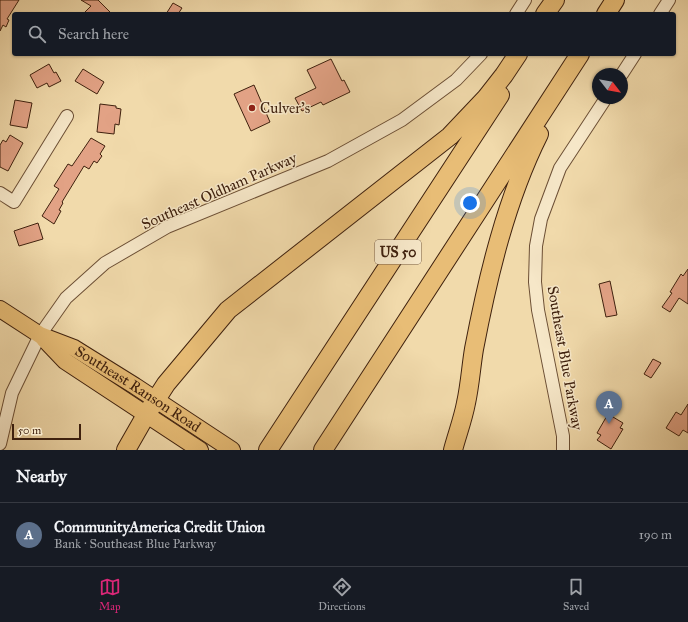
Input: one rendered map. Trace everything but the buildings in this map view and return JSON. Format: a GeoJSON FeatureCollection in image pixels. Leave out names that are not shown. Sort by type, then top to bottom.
{"type":"FeatureCollection","features":[{"type":"Feature","properties":{"kind":"highway"},"geometry":{"type":"LineString","coordinates":[[546,12],[555,0]]}},
{"type":"Feature","properties":{"kind":"highway"},"geometry":{"type":"LineString","coordinates":[[554,12],[562,0]]}},
{"type":"Feature","properties":{"kind":"highway"},"geometry":{"type":"LineString","coordinates":[[607,12],[615,0]]}},
{"type":"Feature","properties":{"kind":"highway"},"geometry":{"type":"LineString","coordinates":[[126,450],[166,384],[228,310],[450,136],[486,98],[517,56]]}},
{"type":"Feature","properties":{"kind":"highway","name":"US 50"},"geometry":{"type":"LineString","coordinates":[[268,450],[526,56]]}},
{"type":"Feature","properties":{"kind":"highway"},"geometry":{"type":"LineString","coordinates":[[453,450],[466,404],[474,350],[487,289],[514,193],[530,153],[545,122],[569,82],[575,61]]}},
{"type":"Feature","properties":{"kind":"highway","name":"US 50"},"geometry":{"type":"LineString","coordinates":[[323,450],[575,61]]}},
{"type":"Feature","properties":{"kind":"main road","name":"Southeast Ranson Road"},"geometry":{"type":"LineString","coordinates":[[0,309],[40,335],[74,348],[151,407],[232,450]]}},
{"type":"Feature","properties":{"kind":"main road"},"geometry":{"type":"LineString","coordinates":[[151,407],[200,450]]}},
{"type":"Feature","properties":{"kind":"street"},"geometry":{"type":"LineString","coordinates":[[517,12],[525,0]]}},
{"type":"Feature","properties":{"kind":"street"},"geometry":{"type":"LineString","coordinates":[[661,12],[669,0]]}},
{"type":"Feature","properties":{"kind":"street","name":"Southeast Oldham Parkway"},"geometry":{"type":"LineString","coordinates":[[0,444],[12,393],[40,335],[66,298],[105,263],[167,227],[328,161],[402,120],[456,80],[479,56]]}},
{"type":"Feature","properties":{"kind":"street"},"geometry":{"type":"LineString","coordinates":[[626,68],[634,56]]}},
{"type":"Feature","properties":{"kind":"street","name":"Southeast Blue Parkway"},"geometry":{"type":"LineString","coordinates":[[563,450],[563,436],[538,310],[535,282],[536,246],[541,219],[560,168],[602,104]]}},
{"type":"Feature","properties":{"kind":"street"},"geometry":{"type":"LineString","coordinates":[[0,193],[14,202],[67,116]]}},
{"type":"Feature","properties":{"kind":"place","name":"Culver's"},"geometry":{"type":"Point","coordinates":[252,108]}},
{"type":"Feature","properties":{"kind":"place","name":"CommunityAmerica Credit Union"},"geometry":{"type":"Point","coordinates":[609,424]}}]}
